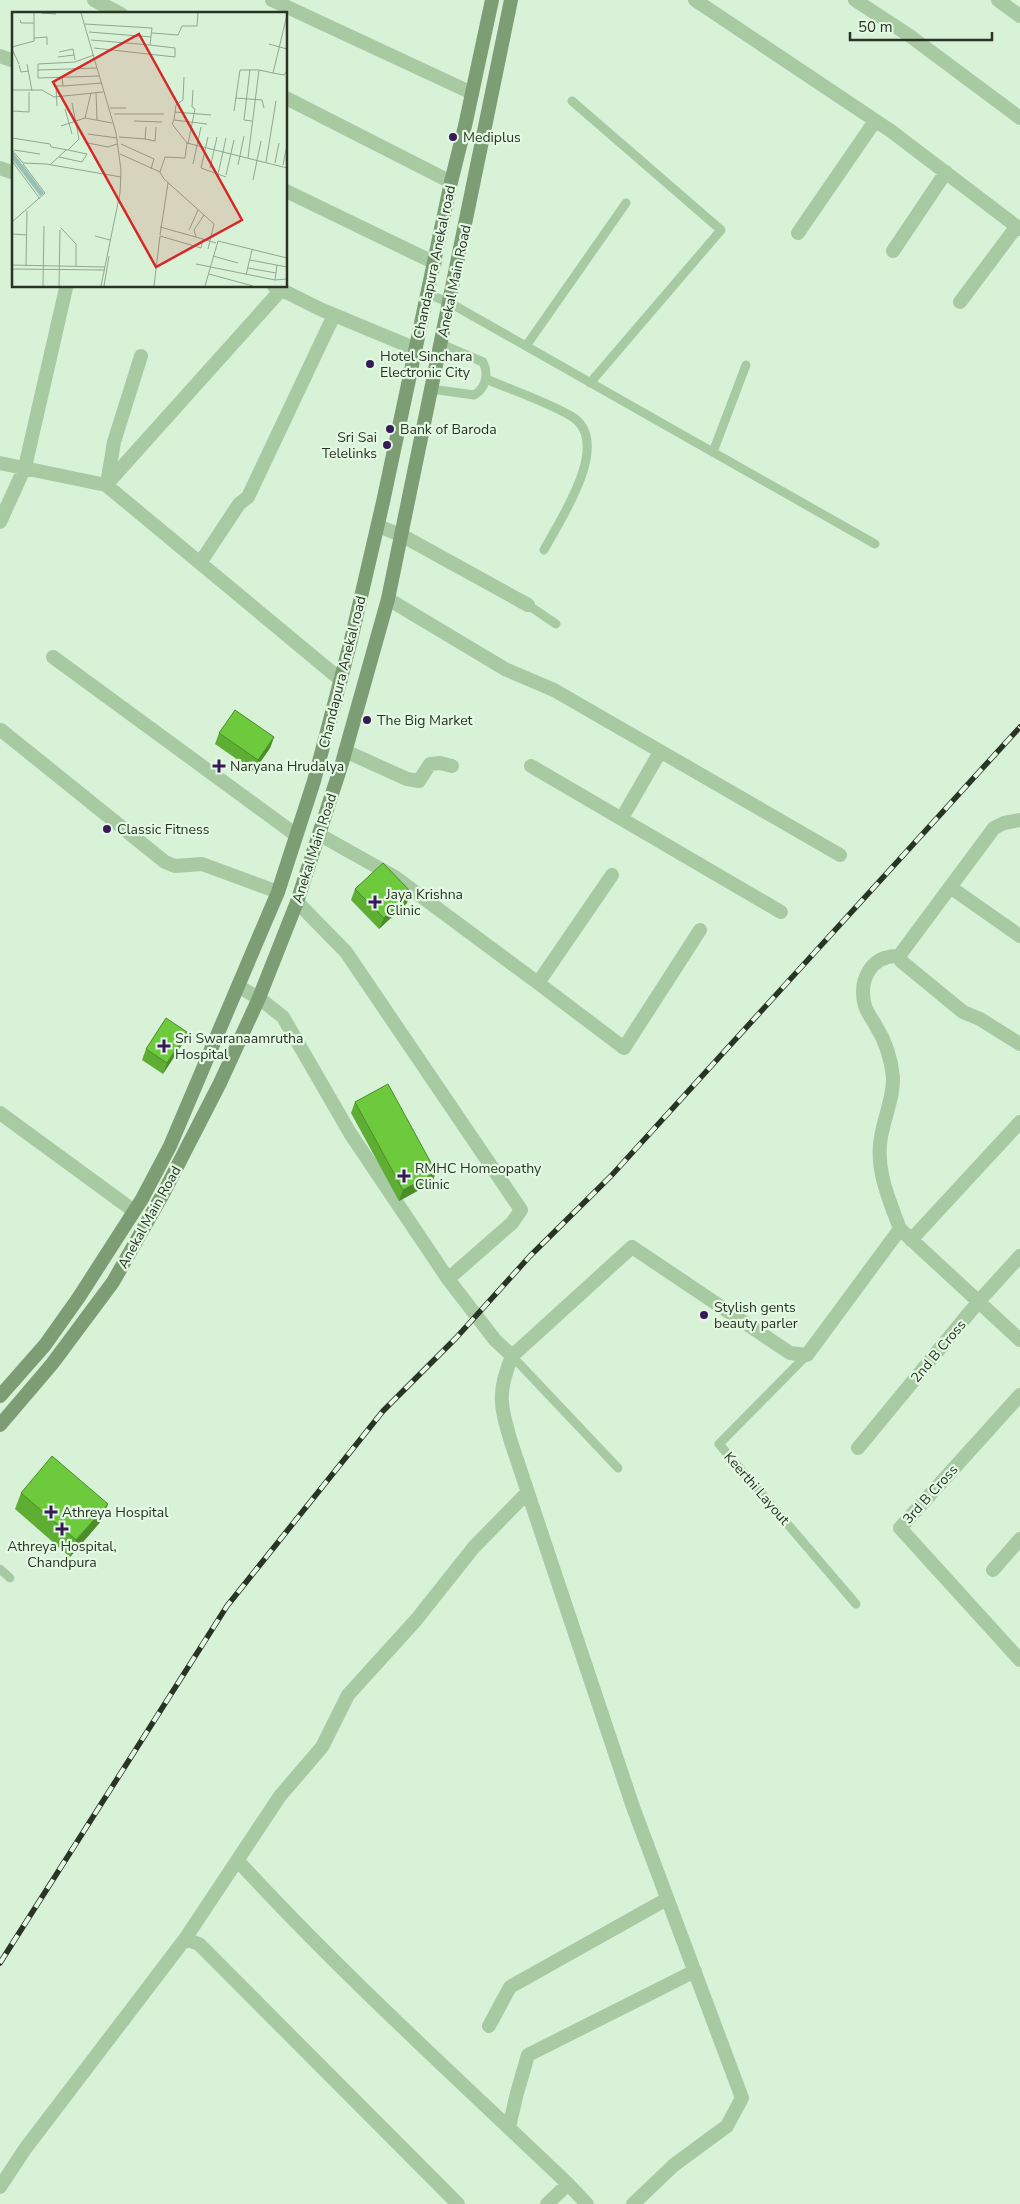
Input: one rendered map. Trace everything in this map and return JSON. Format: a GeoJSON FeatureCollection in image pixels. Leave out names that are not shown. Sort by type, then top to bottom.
{"type":"FeatureCollection","features":[{"type":"Feature","properties":{"kind":"main road","name":"Chandapura Anekal road"},"geometry":{"type":"LineString","coordinates":[[0,1396],[45,1345],[79,1297],[134,1211],[170,1146],[278,892],[314,781],[378,526],[451,182],[492,0]]}},
{"type":"Feature","properties":{"kind":"main road","name":"Anekal Main Road"},"geometry":{"type":"LineString","coordinates":[[0,1425],[52,1364],[113,1282],[168,1186],[220,1083],[259,998],[297,902],[320,835],[388,599],[511,0]]}},
{"type":"Feature","properties":{"kind":"street"},"geometry":{"type":"LineString","coordinates":[[272,0],[472,93]]}},
{"type":"Feature","properties":{"kind":"street"},"geometry":{"type":"LineString","coordinates":[[695,0],[875,121],[1018,227],[960,302]]}},
{"type":"Feature","properties":{"kind":"street"},"geometry":{"type":"LineString","coordinates":[[855,0],[910,36],[1020,118]]}},
{"type":"Feature","properties":{"kind":"street"},"geometry":{"type":"LineString","coordinates":[[998,0],[1020,16]]}},
{"type":"Feature","properties":{"kind":"street"},"geometry":{"type":"LineString","coordinates":[[100,6],[116,12]]}},
{"type":"Feature","properties":{"kind":"street"},"geometry":{"type":"LineString","coordinates":[[0,56],[12,60]]}},
{"type":"Feature","properties":{"kind":"street"},"geometry":{"type":"LineString","coordinates":[[288,99],[451,182]]}},
{"type":"Feature","properties":{"kind":"street"},"geometry":{"type":"LineString","coordinates":[[798,233],[875,121]]}},
{"type":"Feature","properties":{"kind":"street"},"geometry":{"type":"LineString","coordinates":[[0,168],[12,172]]}},
{"type":"Feature","properties":{"kind":"street"},"geometry":{"type":"LineString","coordinates":[[893,251],[946,172]]}},
{"type":"Feature","properties":{"kind":"street"},"geometry":{"type":"LineString","coordinates":[[288,192],[435,263]]}},
{"type":"Feature","properties":{"kind":"street"},"geometry":{"type":"LineString","coordinates":[[0,522],[25,467],[66,288]]}},
{"type":"Feature","properties":{"kind":"street"},"geometry":{"type":"LineString","coordinates":[[106,485],[278,288],[334,315],[416,350]]}},
{"type":"Feature","properties":{"kind":"street"},"geometry":{"type":"LineString","coordinates":[[200,563],[238,504],[248,497],[334,315]]}},
{"type":"Feature","properties":{"kind":"street"},"geometry":{"type":"LineString","coordinates":[[106,485],[114,442],[141,356]]}},
{"type":"Feature","properties":{"kind":"street"},"geometry":{"type":"LineString","coordinates":[[0,463],[106,485],[340,680]]}},
{"type":"Feature","properties":{"kind":"street"},"geometry":{"type":"LineString","coordinates":[[378,526],[401,535],[528,605]]}},
{"type":"Feature","properties":{"kind":"street"},"geometry":{"type":"LineString","coordinates":[[388,599],[505,669],[554,690],[840,855]]}},
{"type":"Feature","properties":{"kind":"street"},"geometry":{"type":"LineString","coordinates":[[53,656],[296,835]]}},
{"type":"Feature","properties":{"kind":"street"},"geometry":{"type":"LineString","coordinates":[[1,730],[165,862],[175,866],[202,864],[278,892]]}},
{"type":"Feature","properties":{"kind":"street"},"geometry":{"type":"LineString","coordinates":[[345,751],[407,779],[419,781],[430,764],[440,763],[452,766]]}},
{"type":"Feature","properties":{"kind":"street"},"geometry":{"type":"LineString","coordinates":[[622,818],[660,752]]}},
{"type":"Feature","properties":{"kind":"street"},"geometry":{"type":"LineString","coordinates":[[531,766],[781,912]]}},
{"type":"Feature","properties":{"kind":"street"},"geometry":{"type":"LineString","coordinates":[[899,956],[994,828],[1004,823],[1020,820]]}},
{"type":"Feature","properties":{"kind":"street"},"geometry":{"type":"LineString","coordinates":[[320,835],[396,877],[624,1048],[700,930]]}},
{"type":"Feature","properties":{"kind":"street"},"geometry":{"type":"LineString","coordinates":[[538,983],[612,875]]}},
{"type":"Feature","properties":{"kind":"street"},"geometry":{"type":"LineString","coordinates":[[950,887],[1020,936]]}},
{"type":"Feature","properties":{"kind":"street"},"geometry":{"type":"LineString","coordinates":[[297,902],[346,952],[522,1210],[512,1223],[448,1279]]}},
{"type":"Feature","properties":{"kind":"street"},"geometry":{"type":"LineString","coordinates":[[899,956],[886,956],[870,967],[864,984],[865,1006],[886,1042],[892,1067],[893,1080],[880,1139],[881,1175],[900,1229],[1020,1340]]}},
{"type":"Feature","properties":{"kind":"street"},"geometry":{"type":"LineString","coordinates":[[899,956],[900,961],[963,1012],[980,1019],[1020,1044]]}},
{"type":"Feature","properties":{"kind":"street"},"geometry":{"type":"LineString","coordinates":[[239,987],[259,998],[283,1018],[350,1133],[448,1279],[495,1340],[512,1356]]}},
{"type":"Feature","properties":{"kind":"street"},"geometry":{"type":"LineString","coordinates":[[0,1113],[134,1211]]}},
{"type":"Feature","properties":{"kind":"street"},"geometry":{"type":"LineString","coordinates":[[911,1240],[1020,1122]]}},
{"type":"Feature","properties":{"kind":"street","name":"Keerthi Layout"},"geometry":{"type":"LineString","coordinates":[[807,1355],[900,1229]]}},
{"type":"Feature","properties":{"kind":"street"},"geometry":{"type":"LineString","coordinates":[[633,2204],[674,2165],[727,2126],[742,2098],[633,1807],[527,1493],[502,1413],[500,1396],[503,1376],[512,1356],[632,1247],[790,1354],[807,1355]]}},
{"type":"Feature","properties":{"kind":"street","name":"2nd B Cross"},"geometry":{"type":"LineString","coordinates":[[858,1448],[979,1301],[1020,1256]]}},
{"type":"Feature","properties":{"kind":"street","name":"3rd B Cross"},"geometry":{"type":"LineString","coordinates":[[1020,1395],[900,1528],[1020,1660]]}},
{"type":"Feature","properties":{"kind":"street"},"geometry":{"type":"LineString","coordinates":[[0,2187],[24,2149],[185,1939],[280,1796],[322,1747],[348,1694],[416,1620],[474,1547],[527,1493]]}},
{"type":"Feature","properties":{"kind":"street"},"geometry":{"type":"LineString","coordinates":[[993,1570],[1020,1539]]}},
{"type":"Feature","properties":{"kind":"street"},"geometry":{"type":"LineString","coordinates":[[238,1860],[273,1898],[340,1964],[588,2204]]}},
{"type":"Feature","properties":{"kind":"street"},"geometry":{"type":"LineString","coordinates":[[489,2026],[510,1987],[667,1899]]}},
{"type":"Feature","properties":{"kind":"street"},"geometry":{"type":"LineString","coordinates":[[185,1939],[199,1944],[458,2204]]}},
{"type":"Feature","properties":{"kind":"street"},"geometry":{"type":"LineString","coordinates":[[509,2127],[516,2093],[528,2055],[694,1971]]}},
{"type":"Feature","properties":{"kind":"street"},"geometry":{"type":"LineString","coordinates":[[548,2204],[568,2184]]}},
{"type":"Feature","properties":{"kind":"lane"},"geometry":{"type":"LineString","coordinates":[[572,102],[721,230],[590,383]]}},
{"type":"Feature","properties":{"kind":"lane"},"geometry":{"type":"LineString","coordinates":[[526,346],[626,203]]}},
{"type":"Feature","properties":{"kind":"lane"},"geometry":{"type":"LineString","coordinates":[[428,294],[450,303],[875,544]]}},
{"type":"Feature","properties":{"kind":"lane"},"geometry":{"type":"LineString","coordinates":[[432,389],[474,395],[480,391],[486,379],[486,368],[483,362],[441,344]]}},
{"type":"Feature","properties":{"kind":"lane"},"geometry":{"type":"LineString","coordinates":[[712,452],[746,365]]}},
{"type":"Feature","properties":{"kind":"lane"},"geometry":{"type":"LineString","coordinates":[[486,379],[571,416],[586,432],[588,451],[580,481],[544,550]]}},
{"type":"Feature","properties":{"kind":"lane"},"geometry":{"type":"LineString","coordinates":[[528,605],[556,624]]}},
{"type":"Feature","properties":{"kind":"lane","name":"Keerthi Layout"},"geometry":{"type":"LineString","coordinates":[[807,1355],[720,1444],[856,1604]]}},
{"type":"Feature","properties":{"kind":"lane"},"geometry":{"type":"LineString","coordinates":[[512,1356],[618,1468]]}},
{"type":"Feature","properties":{"kind":"lane"},"geometry":{"type":"LineString","coordinates":[[0,1569],[10,1578]]}},
{"type":"Feature","properties":{"kind":"building"},"geometry":{"type":"Polygon","coordinates":[[[235,710],[274,737],[258,760],[219,733],[235,710]]]}},
{"type":"Feature","properties":{"kind":"building"},"geometry":{"type":"Polygon","coordinates":[[[383,863],[411,892],[384,918],[355,889],[383,863]]]}},
{"type":"Feature","properties":{"kind":"building"},"geometry":{"type":"Polygon","coordinates":[[[166,1018],[187,1032],[167,1063],[146,1049],[166,1018]]]}},
{"type":"Feature","properties":{"kind":"building"},"geometry":{"type":"Polygon","coordinates":[[[388,1084],[436,1172],[403,1190],[355,1102],[388,1084]]]}},
{"type":"Feature","properties":{"kind":"building"},"geometry":{"type":"Polygon","coordinates":[[[52,1456],[108,1504],[76,1540],[21,1493],[52,1456]]]}},
{"type":"Feature","properties":{"kind":"railway"},"geometry":{"type":"LineString","coordinates":[[0,1963],[227,1606],[383,1411],[456,1338],[530,1256],[611,1176],[1020,727]]}},
{"type":"Feature","properties":{"kind":"place","name":"Mediplus"},"geometry":{"type":"Point","coordinates":[453,137]}},
{"type":"Feature","properties":{"kind":"place","name":"Hotel Sinchara Electronic City"},"geometry":{"type":"Point","coordinates":[370,364]}},
{"type":"Feature","properties":{"kind":"place","name":"Bank of Baroda"},"geometry":{"type":"Point","coordinates":[390,429]}},
{"type":"Feature","properties":{"kind":"place","name":"Sri Sai Telelinks"},"geometry":{"type":"Point","coordinates":[387,445]}},
{"type":"Feature","properties":{"kind":"place","name":"The Big Market"},"geometry":{"type":"Point","coordinates":[367,720]}},
{"type":"Feature","properties":{"kind":"place","name":"Naryana Hrudalya"},"geometry":{"type":"Point","coordinates":[219,766]}},
{"type":"Feature","properties":{"kind":"place","name":"Classic Fitness"},"geometry":{"type":"Point","coordinates":[107,829]}},
{"type":"Feature","properties":{"kind":"place","name":"Jaya Krishna Clinic"},"geometry":{"type":"Point","coordinates":[375,902]}},
{"type":"Feature","properties":{"kind":"place","name":"Sri Swaranaamrutha Hospital"},"geometry":{"type":"Point","coordinates":[164,1046]}},
{"type":"Feature","properties":{"kind":"place","name":"RMHC Homeopathy Clinic"},"geometry":{"type":"Point","coordinates":[404,1176]}},
{"type":"Feature","properties":{"kind":"place","name":"Stylish gents beauty parler"},"geometry":{"type":"Point","coordinates":[704,1315]}},
{"type":"Feature","properties":{"kind":"place","name":"Athreya Hospital"},"geometry":{"type":"Point","coordinates":[51,1512]}},
{"type":"Feature","properties":{"kind":"place","name":"Athreya Hospital, Chandpura"},"geometry":{"type":"Point","coordinates":[62,1529]}}]}
